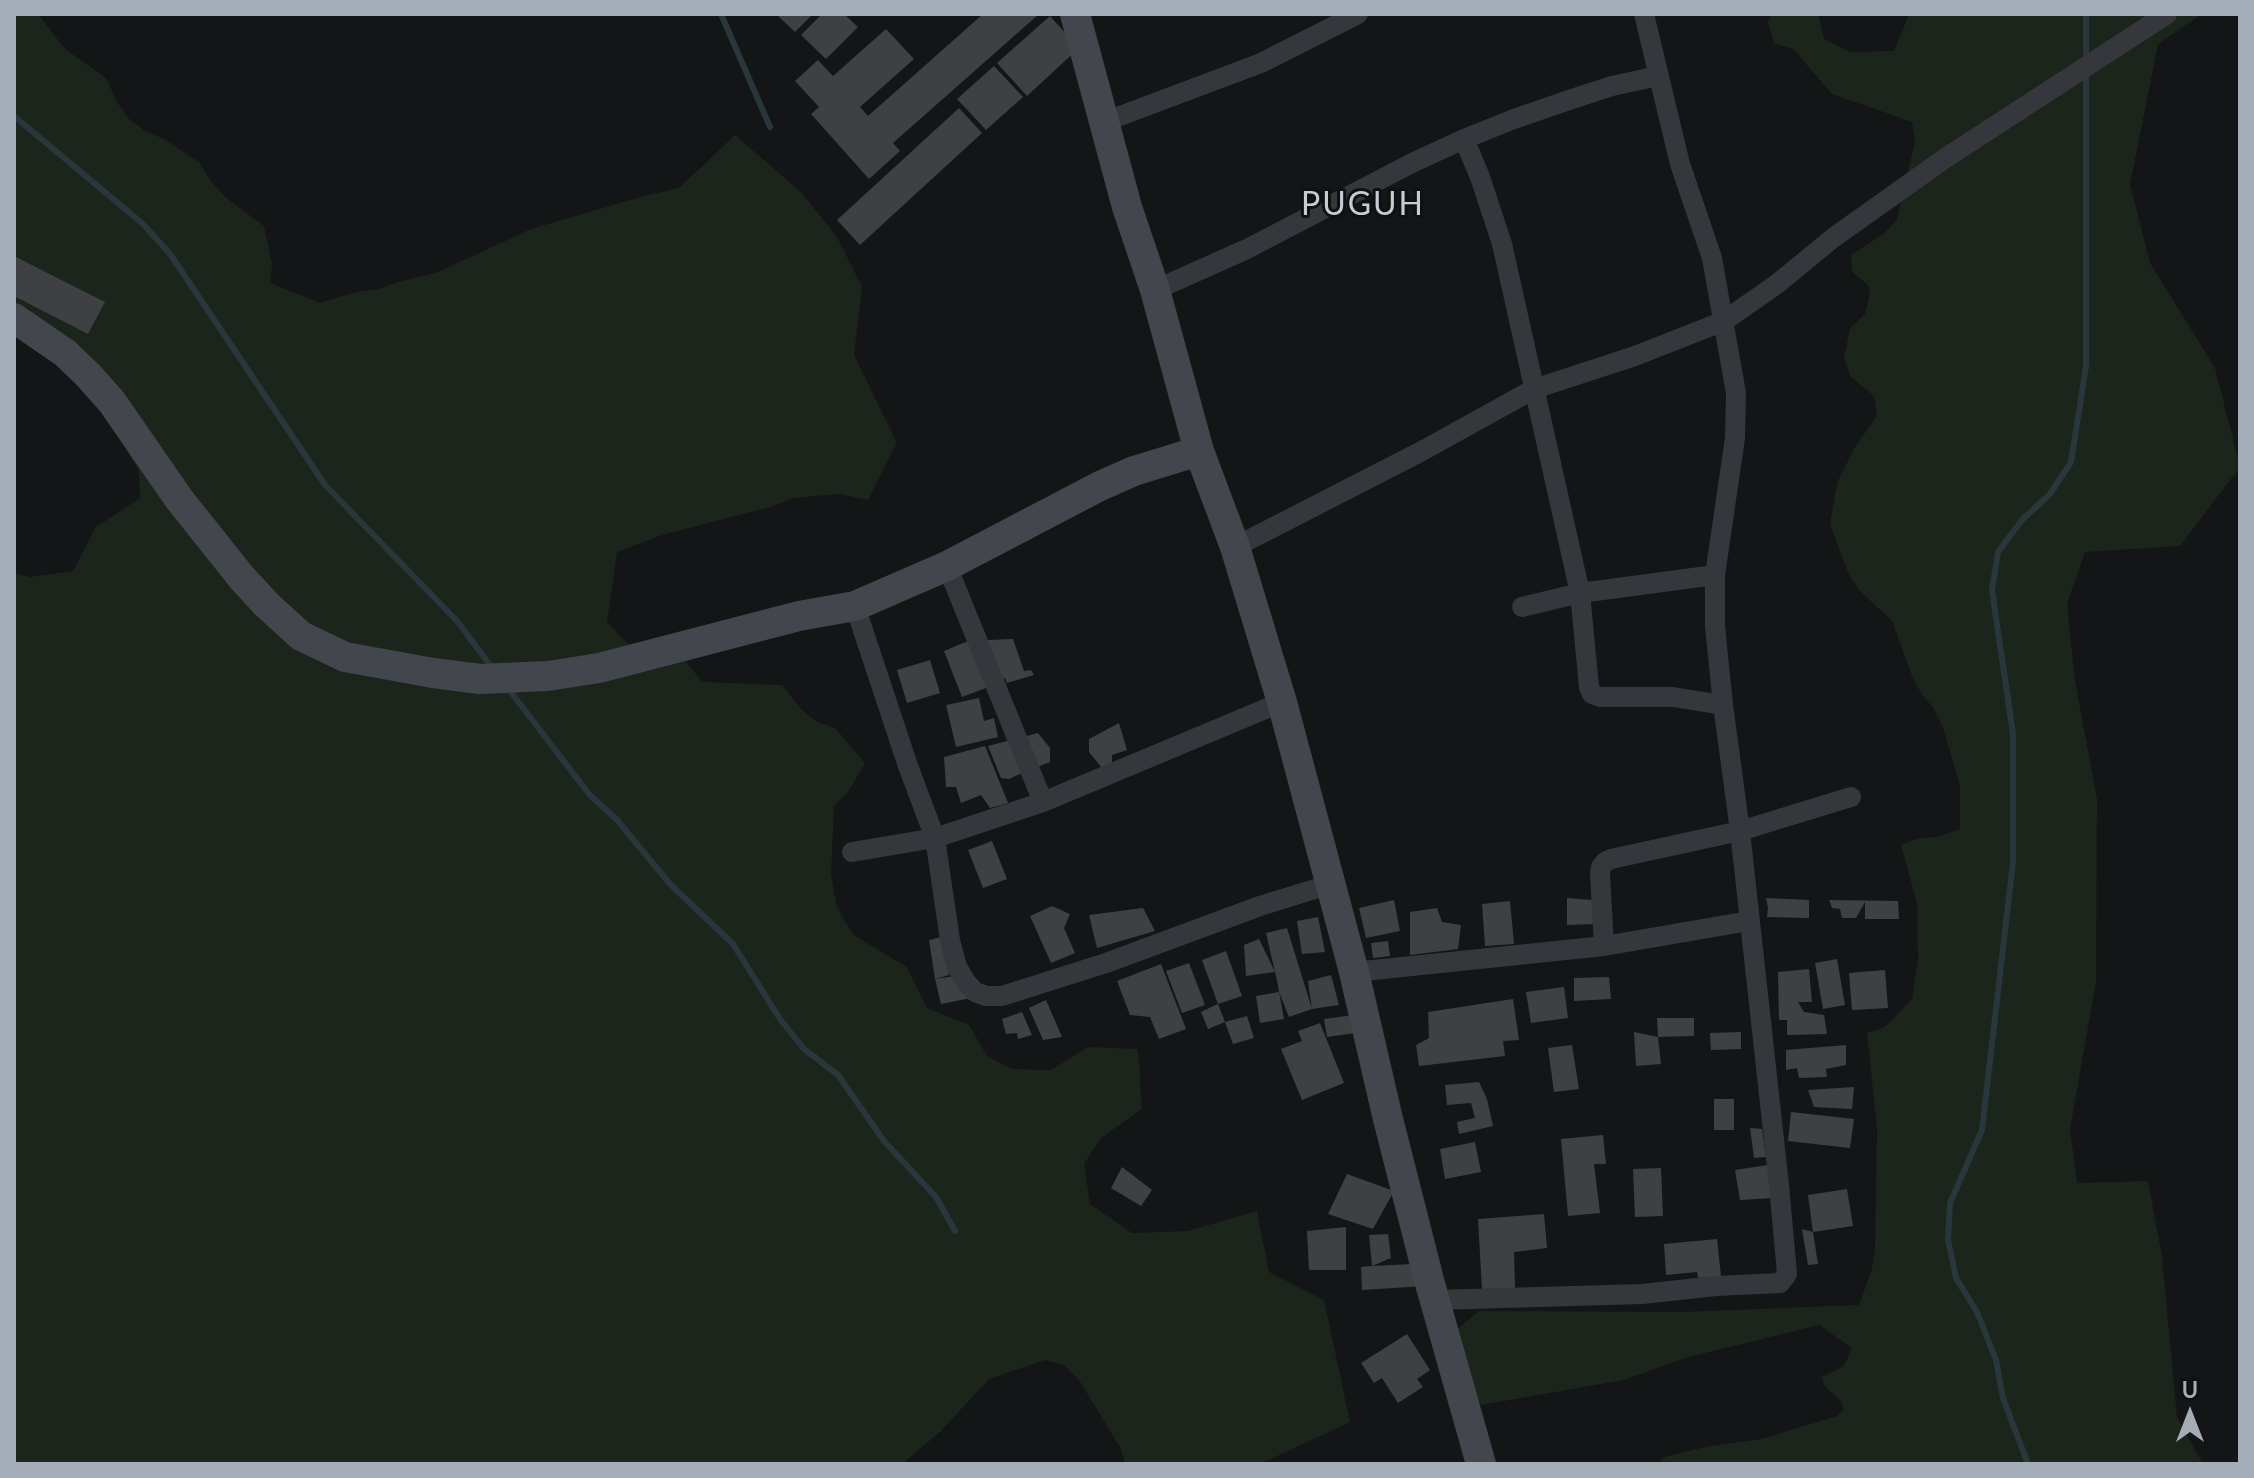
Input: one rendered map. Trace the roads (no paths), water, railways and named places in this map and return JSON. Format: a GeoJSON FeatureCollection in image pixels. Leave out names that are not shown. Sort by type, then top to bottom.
{"type":"FeatureCollection","features":[{"type":"Feature","properties":{"kind":"street"},"geometry":{"type":"LineString","coordinates":[[1075,14],[1127,207],[1155,290],[1199,451],[1235,547],[1282,702],[1354,972],[1435,1300],[1481,1464]]}},
{"type":"Feature","properties":{"kind":"street"},"geometry":{"type":"LineString","coordinates":[[1104,122],[1261,63],[1358,14]]}},
{"type":"Feature","properties":{"kind":"street"},"geometry":{"type":"LineString","coordinates":[[1435,1300],[1642,1294],[1780,1283],[1787,1269],[1715,626],[1715,575],[1736,415],[1734,380],[1712,258],[1680,164],[1644,14]]}},
{"type":"Feature","properties":{"kind":"street"},"geometry":{"type":"LineString","coordinates":[[1235,547],[1422,451],[1534,389],[1647,352],[1724,321],[1944,159],[2167,14]]}},
{"type":"Feature","properties":{"kind":"street"},"geometry":{"type":"LineString","coordinates":[[1155,290],[1247,249],[1464,139],[1612,86],[1658,76]]}},
{"type":"Feature","properties":{"kind":"street"},"geometry":{"type":"LineString","coordinates":[[1464,139],[1502,244],[1580,593],[1592,694],[1600,697],[1673,697],[1723,705]]}},
{"type":"Feature","properties":{"kind":"street"},"geometry":{"type":"LineString","coordinates":[[14,318],[65,353],[88,375],[213,542],[267,605],[301,636],[345,657],[480,679],[548,676],[599,668],[799,616],[855,606],[947,566],[1100,486],[1134,471],[1199,451]]}},
{"type":"Feature","properties":{"kind":"street"},"geometry":{"type":"LineString","coordinates":[[947,566],[1043,802]]}},
{"type":"Feature","properties":{"kind":"street"},"geometry":{"type":"LineString","coordinates":[[1522,607],[1580,593],[1715,575]]}},
{"type":"Feature","properties":{"kind":"street"},"geometry":{"type":"LineString","coordinates":[[855,606],[935,838],[957,967],[975,992],[1002,996],[1331,884]]}},
{"type":"Feature","properties":{"kind":"street"},"geometry":{"type":"LineString","coordinates":[[852,852],[935,838],[1043,802],[1282,702]]}},
{"type":"Feature","properties":{"kind":"street"},"geometry":{"type":"LineString","coordinates":[[1604,946],[1600,874],[1605,862],[1740,831],[1851,797]]}},
{"type":"Feature","properties":{"kind":"street"},"geometry":{"type":"LineString","coordinates":[[1354,972],[1604,946],[1749,921]]}},
{"type":"Feature","properties":{"kind":"waterway"},"geometry":{"type":"LineString","coordinates":[[721,14],[770,127]]}},
{"type":"Feature","properties":{"kind":"waterway"},"geometry":{"type":"LineString","coordinates":[[2086,14],[2086,62]]}},
{"type":"Feature","properties":{"kind":"waterway"},"geometry":{"type":"LineString","coordinates":[[2028,1464],[2003,1398],[1996,1360],[1977,1312],[1956,1278],[1948,1240],[1950,1203],[1982,1130],[2013,862],[2013,734],[1992,590],[1998,552],[2022,520],[2050,494],[2071,462],[2086,366],[2086,73]]}},
{"type":"Feature","properties":{"kind":"waterway"},"geometry":{"type":"LineString","coordinates":[[14,116],[143,224],[170,254],[325,485],[457,621],[493,669]]}},
{"type":"Feature","properties":{"kind":"waterway"},"geometry":{"type":"LineString","coordinates":[[507,687],[589,794],[617,820],[670,884],[733,944],[780,1019],[804,1049],[838,1075],[884,1141],[936,1197],[955,1231]]}},
{"type":"Feature","properties":{"kind":"district","name":"PUGUH"},"geometry":{"type":"Point","coordinates":[1363,205]}}]}
